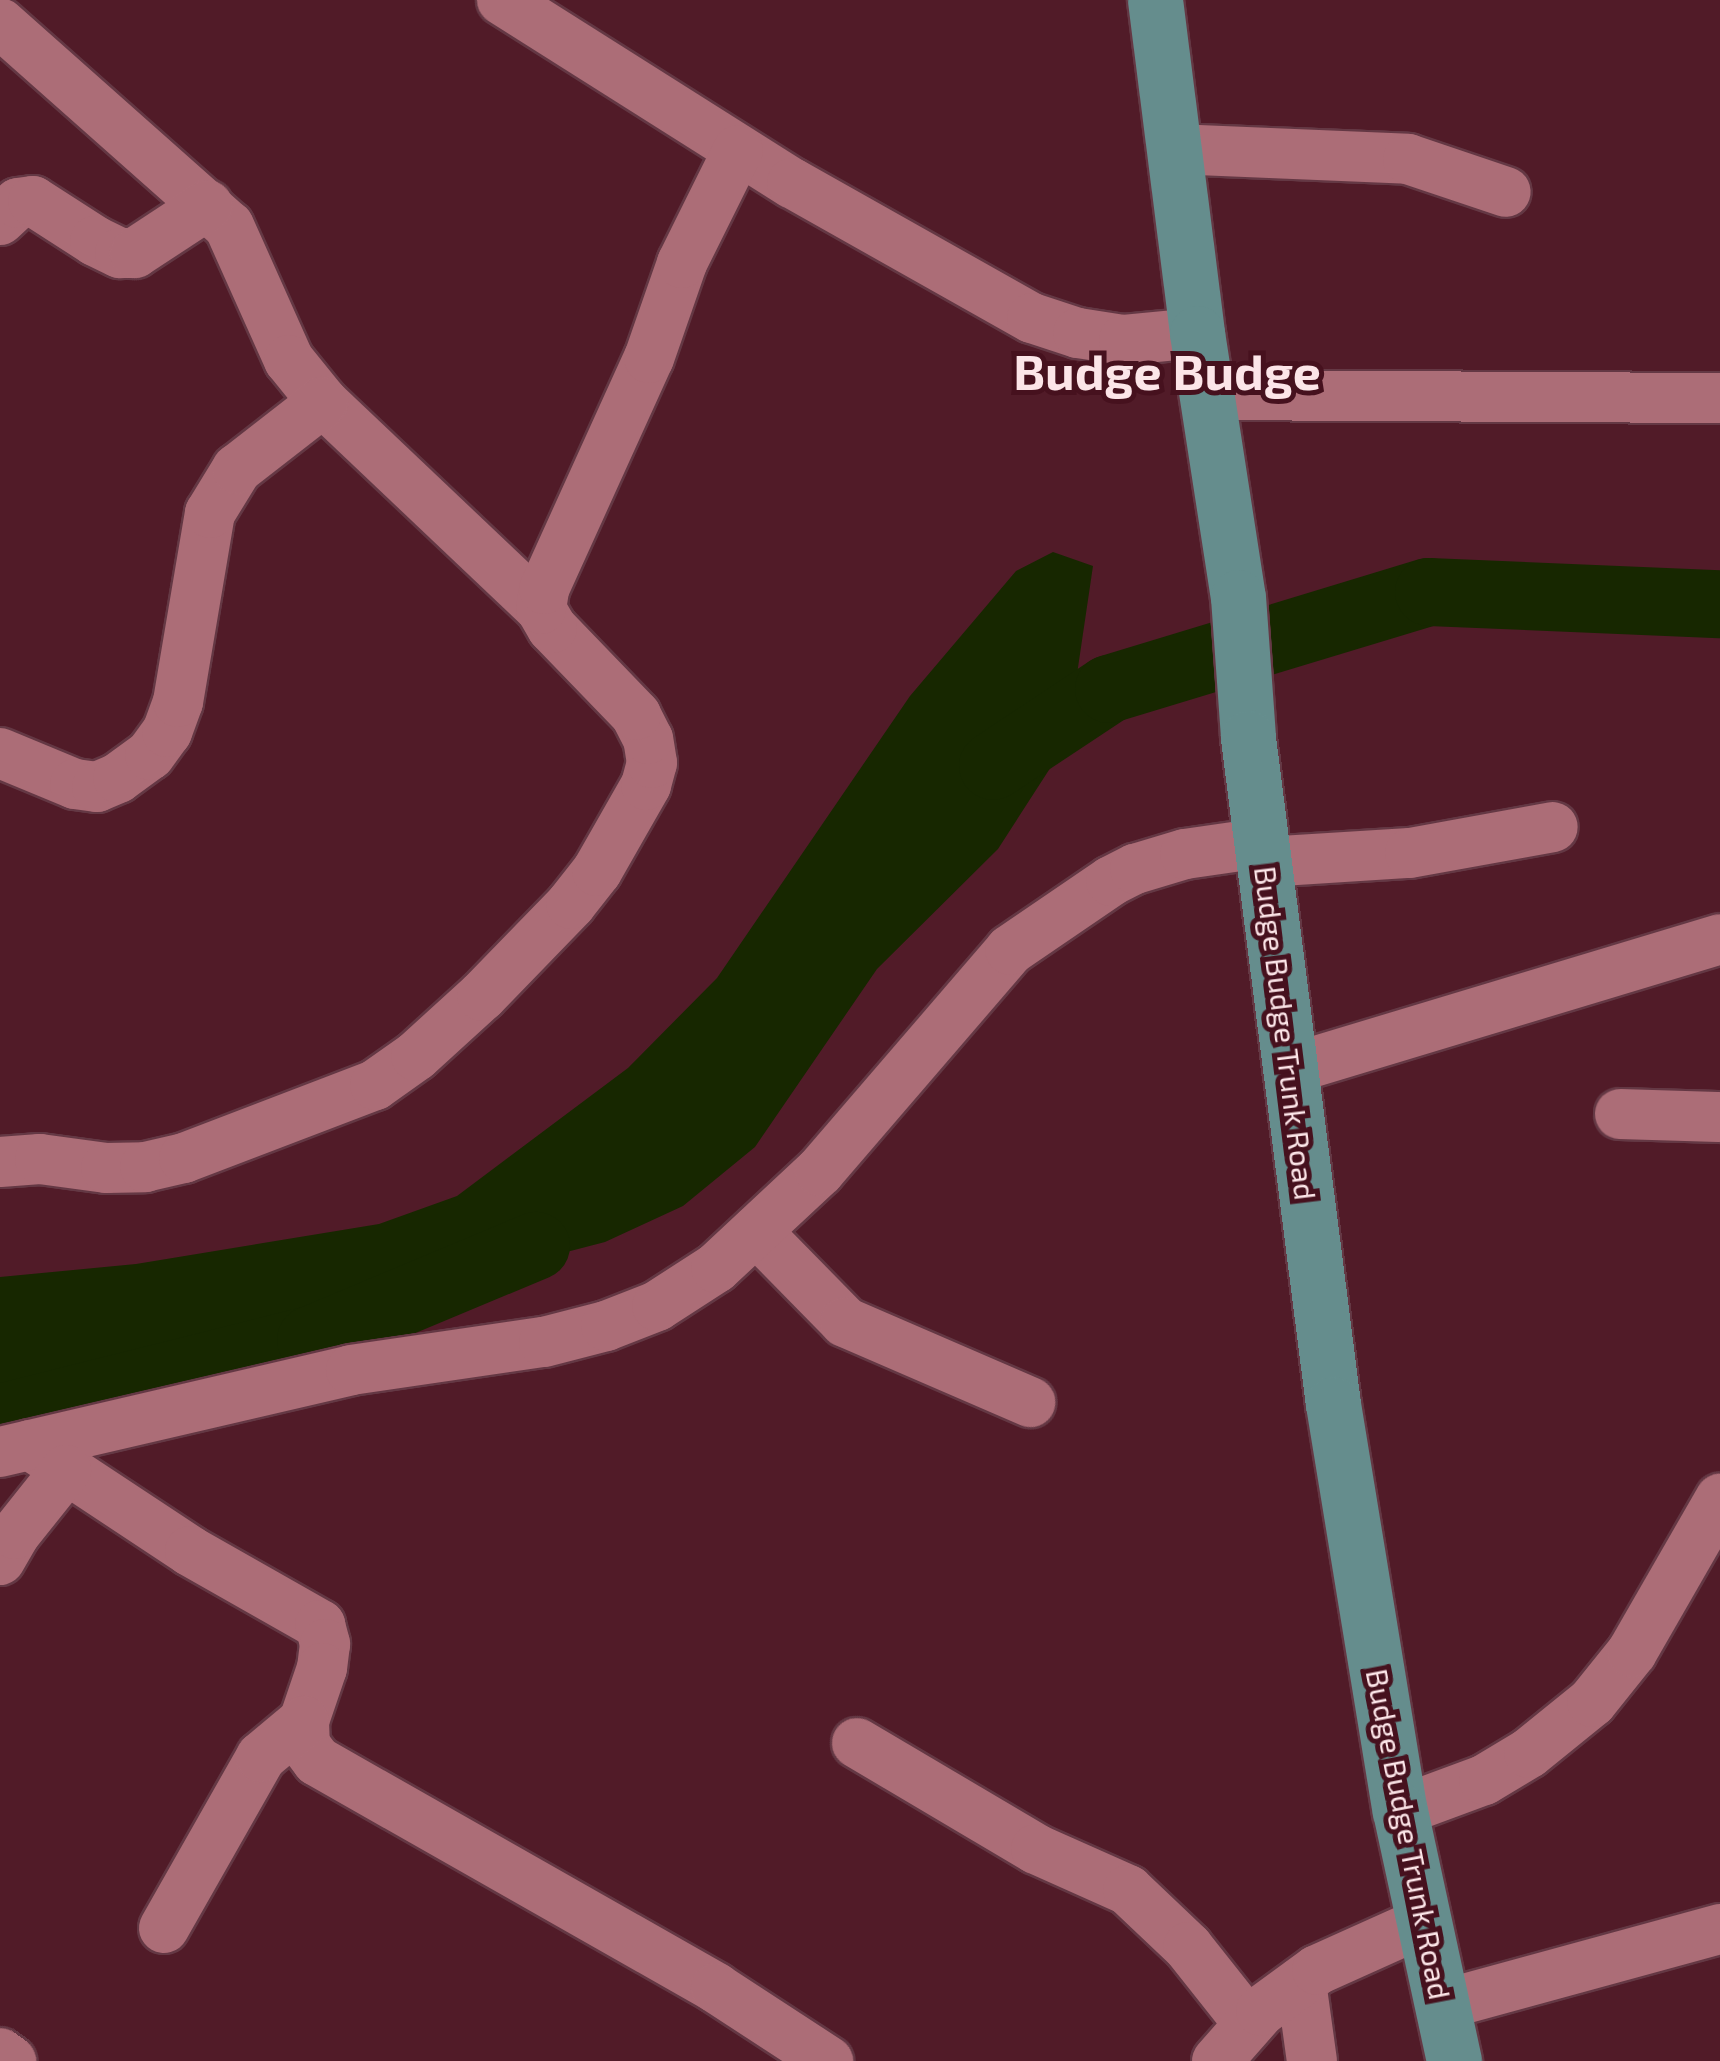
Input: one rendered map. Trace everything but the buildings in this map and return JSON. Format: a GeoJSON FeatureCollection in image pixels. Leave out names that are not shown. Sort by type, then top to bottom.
{"type":"FeatureCollection","features":[{"type":"Feature","properties":{"kind":"main road","name":"Budge Budge Trunk Road"},"geometry":{"type":"LineString","coordinates":[[1155,0],[1197,333],[1238,597],[1248,738],[1334,1404],[1400,1812],[1454,2061]]}},
{"type":"Feature","properties":{"kind":"street"},"geometry":{"type":"LineString","coordinates":[[502,0],[738,150],[1032,318],[1078,333],[1124,340],[1197,333]]}},
{"type":"Feature","properties":{"kind":"street"},"geometry":{"type":"LineString","coordinates":[[0,23],[208,204],[228,226],[244,252],[289,360],[323,402],[541,609],[552,628],[636,716],[648,739],[652,763],[646,785],[572,904],[482,996],[416,1056],[375,1085],[184,1158],[106,1168],[40,1159],[0,1162]]}},
{"type":"Feature","properties":{"kind":"street"},"geometry":{"type":"LineString","coordinates":[[541,609],[544,589],[649,358],[682,262],[738,150]]}},
{"type":"Feature","properties":{"kind":"street"},"geometry":{"type":"LineString","coordinates":[[1174,150],[1408,159],[1506,192]]}},
{"type":"Feature","properties":{"kind":"street"},"geometry":{"type":"LineString","coordinates":[[0,220],[18,204],[33,200],[95,241],[120,253],[135,253],[208,204]]}},
{"type":"Feature","properties":{"kind":"street"},"geometry":{"type":"LineString","coordinates":[[1207,395],[1720,398]]}},
{"type":"Feature","properties":{"kind":"street"},"geometry":{"type":"LineString","coordinates":[[0,753],[75,784],[97,787],[118,778],[150,755],[168,732],[178,702],[210,513],[238,469],[323,402]]}},
{"type":"Feature","properties":{"kind":"street"},"geometry":{"type":"LineString","coordinates":[[32,1456],[351,1370],[544,1342],[606,1326],[688,1288],[756,1232],[820,1171],[966,996],[1010,950],[1110,880],[1135,869],[1185,854],[1410,853],[1554,828]]}},
{"type":"Feature","properties":{"kind":"street"},"geometry":{"type":"LineString","coordinates":[[1290,1069],[1720,939]]}},
{"type":"Feature","properties":{"kind":"street"},"geometry":{"type":"LineString","coordinates":[[1620,1114],[1720,1117]]}},
{"type":"Feature","properties":{"kind":"street"},"geometry":{"type":"LineString","coordinates":[[756,1232],[845,1322],[1030,1402]]}},
{"type":"Feature","properties":{"kind":"street"},"geometry":{"type":"LineString","coordinates":[[0,1560],[14,1534],[32,1456]]}},
{"type":"Feature","properties":{"kind":"street"},"geometry":{"type":"LineString","coordinates":[[32,1456],[320,1626],[325,1644],[322,1668],[304,1720],[305,1745],[317,1761],[716,1988],[828,2061]]}},
{"type":"Feature","properties":{"kind":"street"},"geometry":{"type":"LineString","coordinates":[[1400,1812],[1484,1780],[1529,1753],[1592,1702],[1632,1652],[1720,1499]]}},
{"type":"Feature","properties":{"kind":"street"},"geometry":{"type":"LineString","coordinates":[[164,1928],[261,1757],[304,1720]]}},
{"type":"Feature","properties":{"kind":"street"},"geometry":{"type":"LineString","coordinates":[[857,1743],[1036,1849],[1128,1890],[1188,1947],[1249,2024]]}},
{"type":"Feature","properties":{"kind":"street"},"geometry":{"type":"LineString","coordinates":[[1216,2061],[1249,2024],[1302,1982],[1424,1922]]}},
{"type":"Feature","properties":{"kind":"street"},"geometry":{"type":"LineString","coordinates":[[1442,2005],[1720,1928]]}},
{"type":"Feature","properties":{"kind":"street"},"geometry":{"type":"LineString","coordinates":[[1302,1982],[1312,2061]]}},
{"type":"Feature","properties":{"kind":"street"},"geometry":{"type":"LineString","coordinates":[[0,2053],[11,2061]]}},
{"type":"Feature","properties":{"kind":"shaded area"},"geometry":{"type":"Polygon","coordinates":[[[1053,552],[1093,566],[1067,742],[998,849],[877,969],[755,1147],[683,1206],[605,1242],[0,1400],[0,1277],[136,1264],[379,1224],[457,1196],[628,1068],[717,978],[910,696],[1016,571],[1053,552]]]}},
{"type":"Feature","properties":{"kind":"waterway"},"geometry":{"type":"LineString","coordinates":[[993,766],[1109,689],[1429,592],[1720,604]]}},
{"type":"Feature","properties":{"kind":"waterway"},"geometry":{"type":"LineString","coordinates":[[0,1418],[311,1340],[536,1246]]}},
{"type":"Feature","properties":{"kind":"district","name":"Budge Budge"},"geometry":{"type":"Point","coordinates":[1167,371]}}]}
